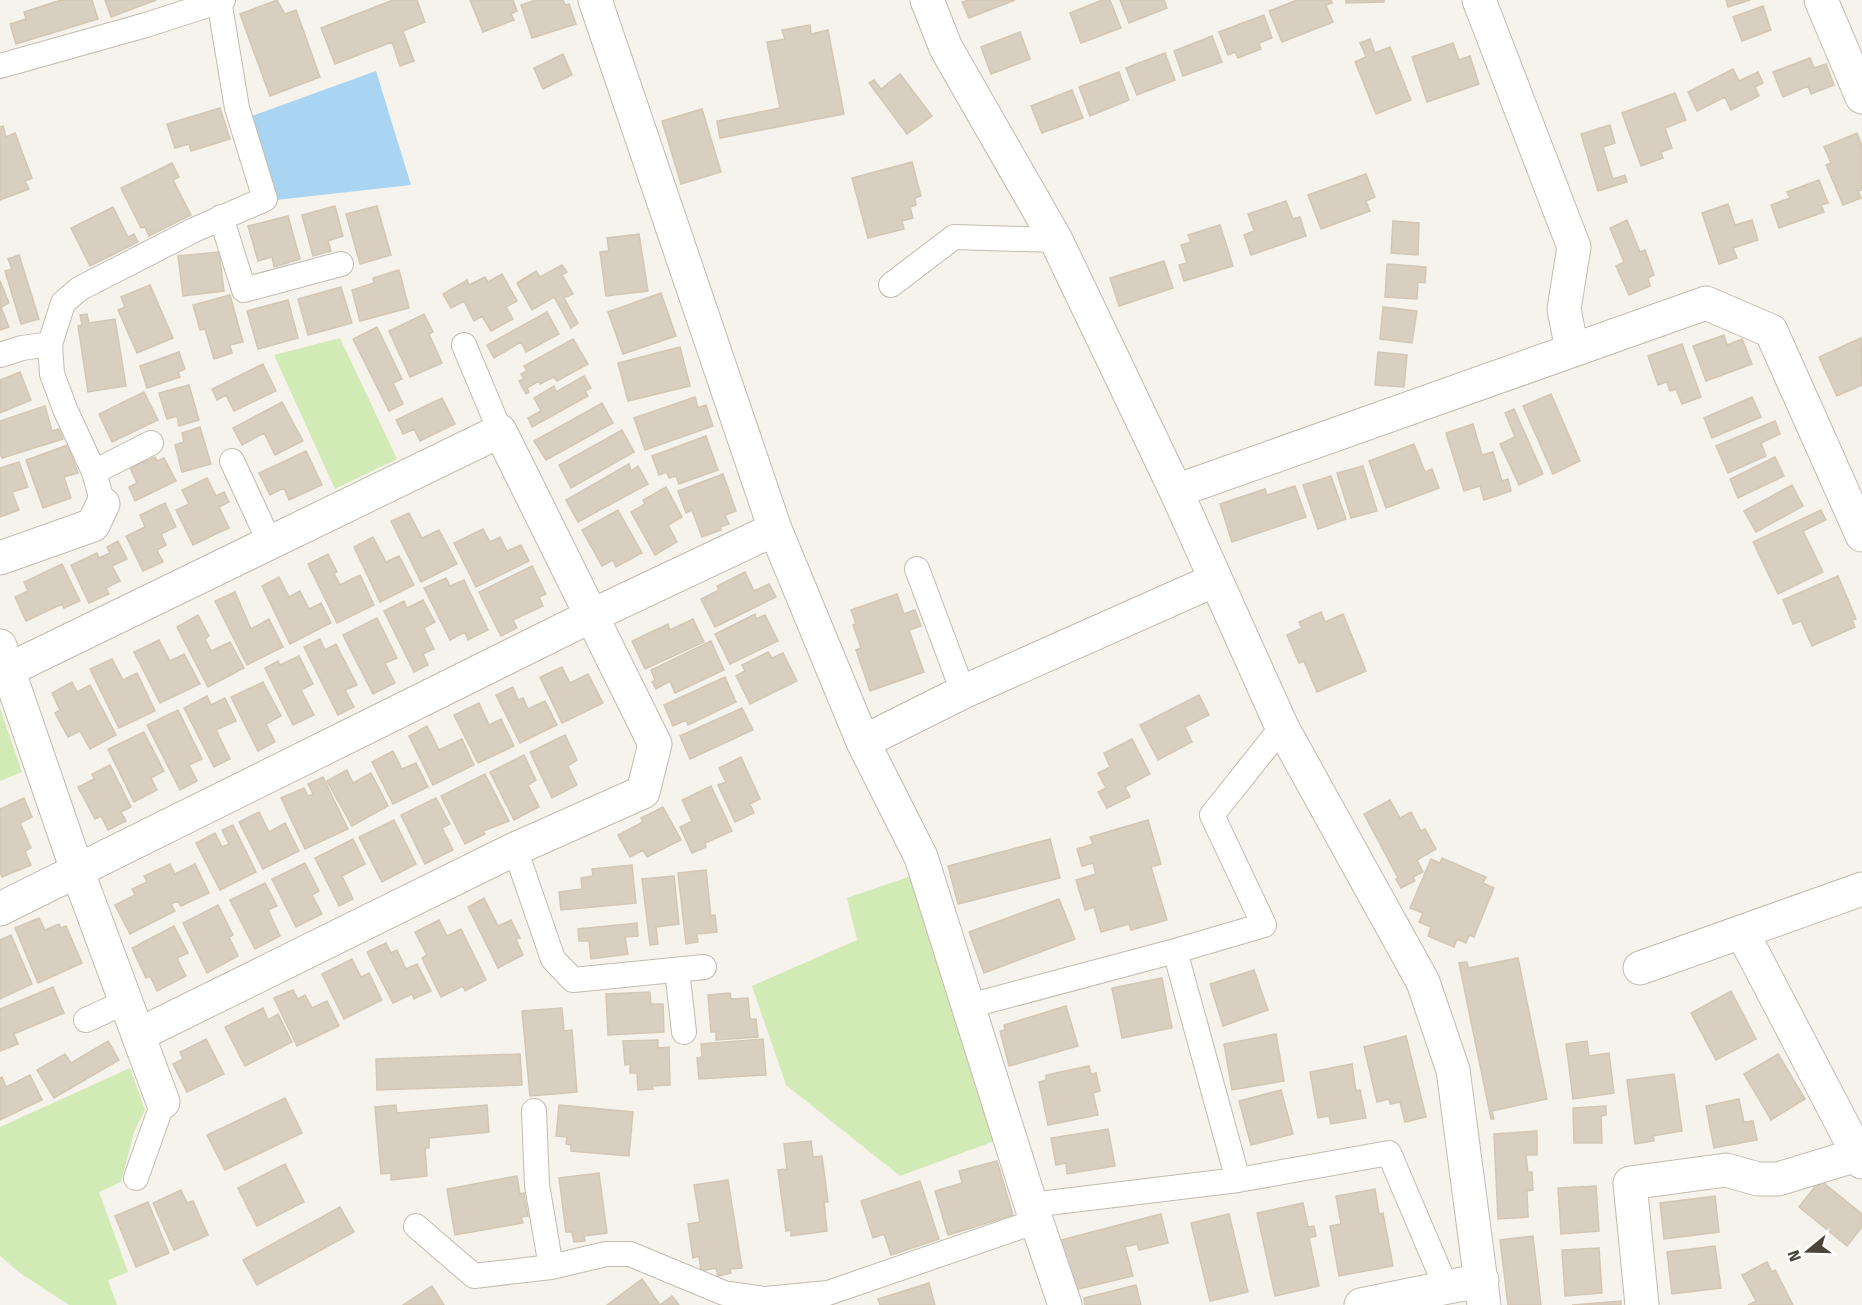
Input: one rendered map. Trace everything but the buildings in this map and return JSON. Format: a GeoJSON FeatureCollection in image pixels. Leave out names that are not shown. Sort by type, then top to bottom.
{"type":"FeatureCollection","features":[{"type":"Feature","properties":{"kind":"street"},"geometry":{"type":"LineString","coordinates":[[595,0],[775,529],[863,742],[921,857],[1065,1305]]}},
{"type":"Feature","properties":{"kind":"street"},"geometry":{"type":"LineString","coordinates":[[927,0],[946,48],[1056,240],[1176,491],[1282,727],[1423,982],[1453,1070],[1483,1292],[1446,1287],[1361,1305]]}},
{"type":"Feature","properties":{"kind":"street"},"geometry":{"type":"LineString","coordinates":[[1479,0],[1574,247],[1564,309],[1572,350]]}},
{"type":"Feature","properties":{"kind":"street"},"geometry":{"type":"LineString","coordinates":[[1821,0],[1862,97]]}},
{"type":"Feature","properties":{"kind":"street"},"geometry":{"type":"LineString","coordinates":[[1176,491],[1706,303],[1771,331],[1855,503],[1862,535]]}},
{"type":"Feature","properties":{"kind":"street"},"geometry":{"type":"LineString","coordinates":[[138,1035],[515,849],[642,792],[655,744],[500,430],[270,543],[4,658],[77,870],[125,1002],[163,1102]]}},
{"type":"Feature","properties":{"kind":"street"},"geometry":{"type":"LineString","coordinates":[[0,558],[93,525],[103,504]]}},
{"type":"Feature","properties":{"kind":"street"},"geometry":{"type":"LineString","coordinates":[[0,909],[591,616],[775,529]]}},
{"type":"Feature","properties":{"kind":"street"},"geometry":{"type":"LineString","coordinates":[[863,742],[963,692],[1215,580]]}},
{"type":"Feature","properties":{"kind":"street"},"geometry":{"type":"LineString","coordinates":[[1640,968],[1862,889]]}},
{"type":"Feature","properties":{"kind":"street"},"geometry":{"type":"LineString","coordinates":[[1642,1305],[1629,1183],[1726,1170],[1758,1179],[1778,1179],[1860,1159],[1742,932]]}},
{"type":"Feature","properties":{"kind":"lane"},"geometry":{"type":"LineString","coordinates":[[0,66],[221,1],[237,108],[265,199],[221,217],[79,289],[63,303],[50,344],[52,374],[65,409],[94,472],[103,504]]}},
{"type":"Feature","properties":{"kind":"lane"},"geometry":{"type":"LineString","coordinates":[[221,217],[244,290],[341,264]]}},
{"type":"Feature","properties":{"kind":"lane"},"geometry":{"type":"LineString","coordinates":[[891,285],[954,237],[1056,240]]}},
{"type":"Feature","properties":{"kind":"lane"},"geometry":{"type":"LineString","coordinates":[[0,355],[22,348],[50,344]]}},
{"type":"Feature","properties":{"kind":"lane"},"geometry":{"type":"LineString","coordinates":[[464,345],[500,430]]}},
{"type":"Feature","properties":{"kind":"lane"},"geometry":{"type":"LineString","coordinates":[[94,472],[151,443]]}},
{"type":"Feature","properties":{"kind":"lane"},"geometry":{"type":"LineString","coordinates":[[232,461],[270,543]]}},
{"type":"Feature","properties":{"kind":"lane"},"geometry":{"type":"LineString","coordinates":[[917,569],[963,692]]}},
{"type":"Feature","properties":{"kind":"lane"},"geometry":{"type":"LineString","coordinates":[[969,1006],[1264,925],[1212,815],[1282,727]]}},
{"type":"Feature","properties":{"kind":"lane"},"geometry":{"type":"LineString","coordinates":[[515,849],[553,959],[573,980],[704,967]]}},
{"type":"Feature","properties":{"kind":"lane"},"geometry":{"type":"LineString","coordinates":[[1175,951],[1238,1180]]}},
{"type":"Feature","properties":{"kind":"lane"},"geometry":{"type":"LineString","coordinates":[[677,970],[684,1032]]}},
{"type":"Feature","properties":{"kind":"lane"},"geometry":{"type":"LineString","coordinates":[[86,1020],[125,1002]]}},
{"type":"Feature","properties":{"kind":"lane"},"geometry":{"type":"LineString","coordinates":[[136,1178],[163,1102]]}},
{"type":"Feature","properties":{"kind":"lane"},"geometry":{"type":"LineString","coordinates":[[534,1111],[537,1185],[551,1267]]}},
{"type":"Feature","properties":{"kind":"lane"},"geometry":{"type":"LineString","coordinates":[[416,1226],[474,1276],[551,1267],[606,1254],[630,1254],[724,1293],[765,1299],[828,1293],[1034,1213],[1389,1153],[1446,1287]]}},
{"type":"Feature","properties":{"kind":"green space"},"geometry":{"type":"Polygon","coordinates":[[[340,338],[397,459],[335,489],[274,355],[340,338]]]}},
{"type":"Feature","properties":{"kind":"green space"},"geometry":{"type":"Polygon","coordinates":[[[0,708],[22,772],[0,781],[0,708]]]}},
{"type":"Feature","properties":{"kind":"green space"},"geometry":{"type":"Polygon","coordinates":[[[911,876],[1000,1139],[900,1176],[786,1085],[752,986],[857,940],[847,898],[911,876]]]}},
{"type":"Feature","properties":{"kind":"green space"},"geometry":{"type":"Polygon","coordinates":[[[130,1068],[145,1110],[134,1132],[121,1182],[99,1192],[128,1272],[108,1280],[117,1305],[69,1305],[20,1273],[0,1256],[0,1127],[130,1068]]]}},
{"type":"Feature","properties":{"kind":"water"},"geometry":{"type":"Polygon","coordinates":[[[376,71],[411,185],[276,200],[249,117],[376,71]]]}}]}
